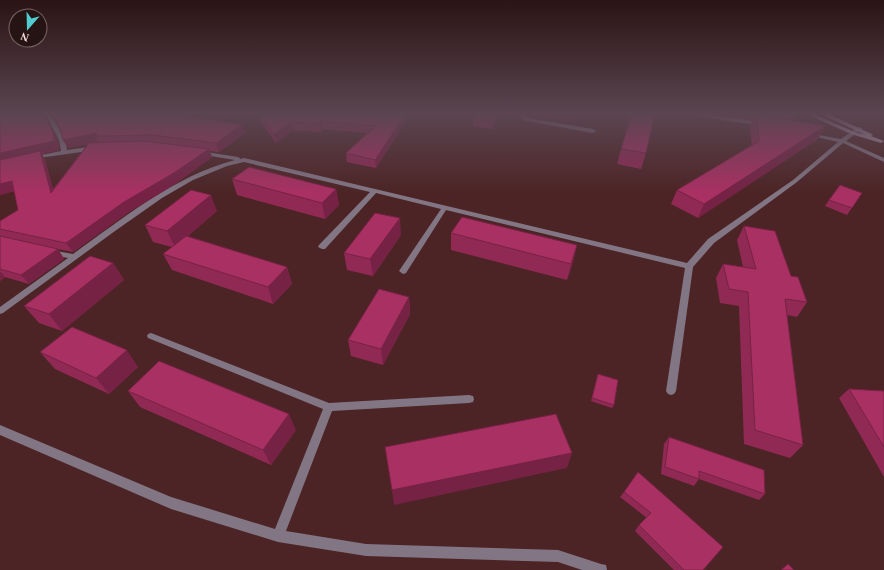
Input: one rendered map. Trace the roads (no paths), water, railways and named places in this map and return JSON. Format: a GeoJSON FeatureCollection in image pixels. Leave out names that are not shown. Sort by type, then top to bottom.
{"type":"FeatureCollection","features":[{"type":"Feature","properties":{"kind":"street"},"geometry":{"type":"LineString","coordinates":[[62,140],[64,152]]}},
{"type":"Feature","properties":{"kind":"street"},"geometry":{"type":"LineString","coordinates":[[836,140],[884,160]]}},
{"type":"Feature","properties":{"kind":"street"},"geometry":{"type":"LineString","coordinates":[[671,391],[689,266],[711,241],[795,181],[842,141]]}},
{"type":"Feature","properties":{"kind":"street"},"geometry":{"type":"LineString","coordinates":[[26,160],[64,152],[104,148]]}},
{"type":"Feature","properties":{"kind":"street"},"geometry":{"type":"LineString","coordinates":[[191,151],[244,160],[444,209],[689,266]]}},
{"type":"Feature","properties":{"kind":"street"},"geometry":{"type":"LineString","coordinates":[[0,311],[74,257],[191,177],[216,167],[244,160]]}},
{"type":"Feature","properties":{"kind":"street"},"geometry":{"type":"LineString","coordinates":[[322,247],[374,192]]}},
{"type":"Feature","properties":{"kind":"street"},"geometry":{"type":"LineString","coordinates":[[403,271],[444,209]]}},
{"type":"Feature","properties":{"kind":"street"},"geometry":{"type":"LineString","coordinates":[[44,250],[74,257]]}},
{"type":"Feature","properties":{"kind":"street"},"geometry":{"type":"LineString","coordinates":[[151,336],[329,407],[469,398]]}},
{"type":"Feature","properties":{"kind":"street"},"geometry":{"type":"LineString","coordinates":[[278,536],[329,407]]}},
{"type":"Feature","properties":{"kind":"street"},"geometry":{"type":"LineString","coordinates":[[0,430],[171,503],[278,536],[366,550],[558,556],[601,570]]}}]}
